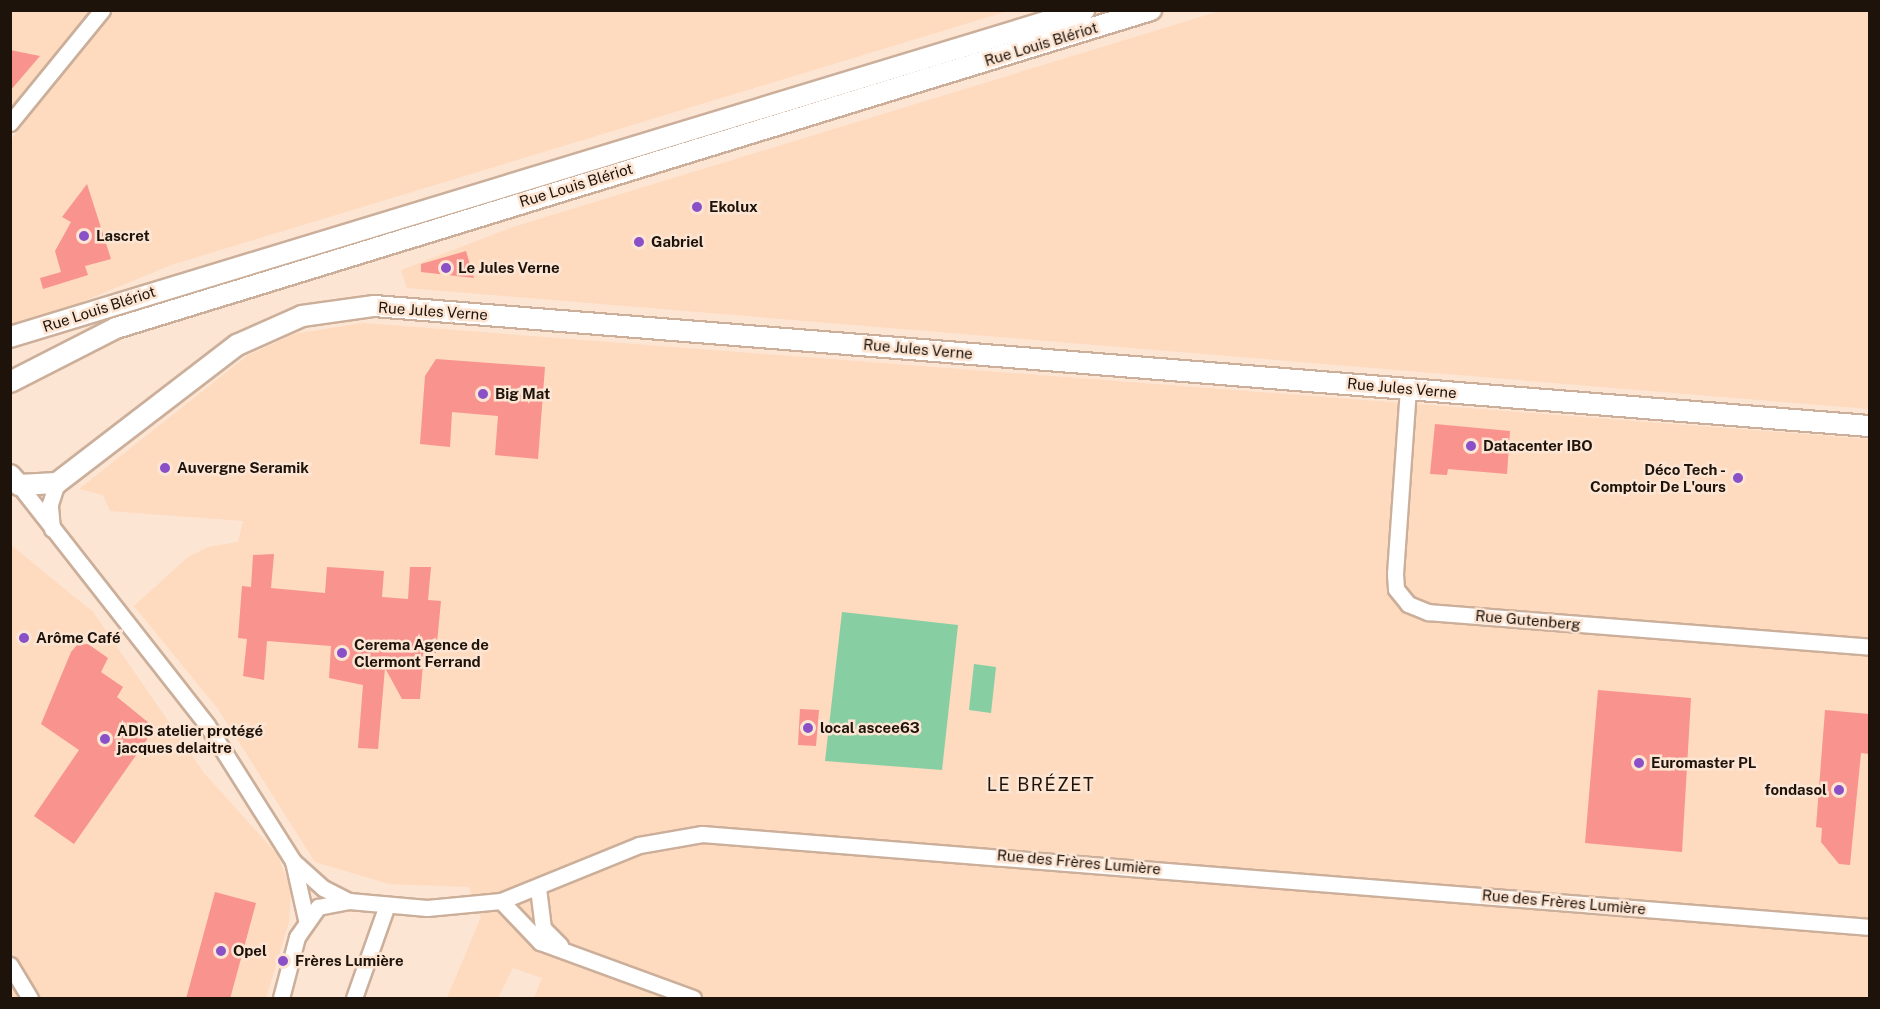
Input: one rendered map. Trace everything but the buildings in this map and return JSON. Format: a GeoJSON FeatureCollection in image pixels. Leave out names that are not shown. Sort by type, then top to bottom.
{"type":"FeatureCollection","features":[{"type":"Feature","properties":{"kind":"main road","name":"Rue Louis Blériot"},"geometry":{"type":"LineString","coordinates":[[10,337],[1084,10]]}},
{"type":"Feature","properties":{"kind":"main road","name":"Rue Louis Blériot"},"geometry":{"type":"LineString","coordinates":[[12,381],[116,328],[1151,10]]}},
{"type":"Feature","properties":{"kind":"main road","name":"Rue Jules Verne"},"geometry":{"type":"LineString","coordinates":[[57,483],[237,345],[302,316],[338,308],[414,308],[1869,426]]}},
{"type":"Feature","properties":{"kind":"main road"},"geometry":{"type":"LineString","coordinates":[[10,331],[84,316]]}},
{"type":"Feature","properties":{"kind":"main road"},"geometry":{"type":"LineString","coordinates":[[15,480],[57,483]]}},
{"type":"Feature","properties":{"kind":"street"},"geometry":{"type":"LineString","coordinates":[[10,123],[102,10]]}},
{"type":"Feature","properties":{"kind":"street","name":"Rue Gutenberg"},"geometry":{"type":"LineString","coordinates":[[1408,388],[1395,574],[1396,589],[1408,604],[1428,612],[1869,647]]}},
{"type":"Feature","properties":{"kind":"street"},"geometry":{"type":"LineString","coordinates":[[15,480],[207,724],[293,861],[323,888],[349,901]]}},
{"type":"Feature","properties":{"kind":"street"},"geometry":{"type":"LineString","coordinates":[[52,529],[50,504],[57,483]]}},
{"type":"Feature","properties":{"kind":"street","name":"Rue des Frères Lumière"},"geometry":{"type":"LineString","coordinates":[[306,919],[318,907],[349,901],[428,908],[501,901],[657,840],[729,834],[1869,927]]}},
{"type":"Feature","properties":{"kind":"street"},"geometry":{"type":"LineString","coordinates":[[281,999],[306,919],[293,861]]}},
{"type":"Feature","properties":{"kind":"street"},"geometry":{"type":"LineString","coordinates":[[538,888],[543,928],[567,951]]}},
{"type":"Feature","properties":{"kind":"street"},"geometry":{"type":"LineString","coordinates":[[501,901],[532,937],[693,999]]}},
{"type":"Feature","properties":{"kind":"street"},"geometry":{"type":"LineString","coordinates":[[354,999],[387,905]]}},
{"type":"Feature","properties":{"kind":"street"},"geometry":{"type":"LineString","coordinates":[[10,965],[30,999]]}},
{"type":"Feature","properties":{"kind":"shaded area"},"geometry":{"type":"Polygon","coordinates":[[[11,11],[93,11],[11,111],[11,11]]]}},
{"type":"Feature","properties":{"kind":"shaded area"},"geometry":{"type":"Polygon","coordinates":[[[111,11],[1008,11],[171,265],[11,331],[10,141],[111,11]]]}},
{"type":"Feature","properties":{"kind":"shaded area"},"geometry":{"type":"Polygon","coordinates":[[[1220,11],[1869,11],[1869,409],[407,288],[401,270],[513,227],[1220,11]]]}},
{"type":"Feature","properties":{"kind":"shaded area"},"geometry":{"type":"Polygon","coordinates":[[[363,323],[1869,439],[1869,998],[534,998],[542,978],[513,968],[498,998],[447,998],[481,917],[469,887],[389,884],[315,862],[218,709],[134,606],[188,557],[208,547],[238,542],[243,521],[110,511],[103,495],[79,489],[247,356],[294,334],[363,323]]]}},
{"type":"Feature","properties":{"kind":"shaded area"},"geometry":{"type":"Polygon","coordinates":[[[11,545],[93,612],[204,773],[277,854],[291,890],[289,922],[266,998],[11,998],[11,545]]]}},
{"type":"Feature","properties":{"kind":"green space"},"geometry":{"type":"Polygon","coordinates":[[[842,612],[958,625],[942,770],[825,761],[842,612]]]}},
{"type":"Feature","properties":{"kind":"green space"},"geometry":{"type":"Polygon","coordinates":[[[974,664],[996,667],[991,713],[969,710],[974,664]]]}},
{"type":"Feature","properties":{"kind":"place","name":"Ekolux"},"geometry":{"type":"Point","coordinates":[697,207]}},
{"type":"Feature","properties":{"kind":"place","name":"Lascret"},"geometry":{"type":"Point","coordinates":[84,236]}},
{"type":"Feature","properties":{"kind":"place","name":"Gabriel"},"geometry":{"type":"Point","coordinates":[639,242]}},
{"type":"Feature","properties":{"kind":"place","name":"Le Jules Verne"},"geometry":{"type":"Point","coordinates":[446,268]}},
{"type":"Feature","properties":{"kind":"place","name":"Big Mat"},"geometry":{"type":"Point","coordinates":[483,394]}},
{"type":"Feature","properties":{"kind":"place","name":"Datacenter IBO"},"geometry":{"type":"Point","coordinates":[1471,446]}},
{"type":"Feature","properties":{"kind":"place","name":"Auvergne Seramik"},"geometry":{"type":"Point","coordinates":[165,468]}},
{"type":"Feature","properties":{"kind":"place","name":"Déco Tech - Comptoir De L'ours"},"geometry":{"type":"Point","coordinates":[1738,478]}},
{"type":"Feature","properties":{"kind":"place","name":"Arôme Café"},"geometry":{"type":"Point","coordinates":[24,638]}},
{"type":"Feature","properties":{"kind":"place","name":"Cerema Agence de Clermont Ferrand"},"geometry":{"type":"Point","coordinates":[342,653]}},
{"type":"Feature","properties":{"kind":"place","name":"local ascee63"},"geometry":{"type":"Point","coordinates":[808,728]}},
{"type":"Feature","properties":{"kind":"place","name":"ADIS atelier protégé jacques delaitre"},"geometry":{"type":"Point","coordinates":[105,739]}},
{"type":"Feature","properties":{"kind":"place","name":"Euromaster PL"},"geometry":{"type":"Point","coordinates":[1639,763]}},
{"type":"Feature","properties":{"kind":"place","name":"fondasol"},"geometry":{"type":"Point","coordinates":[1839,790]}},
{"type":"Feature","properties":{"kind":"place","name":"Opel"},"geometry":{"type":"Point","coordinates":[221,951]}},
{"type":"Feature","properties":{"kind":"place","name":"Frères Lumière"},"geometry":{"type":"Point","coordinates":[283,961]}},
{"type":"Feature","properties":{"kind":"district","name":"LE BRÉZET"},"geometry":{"type":"Point","coordinates":[1041,785]}}]}
